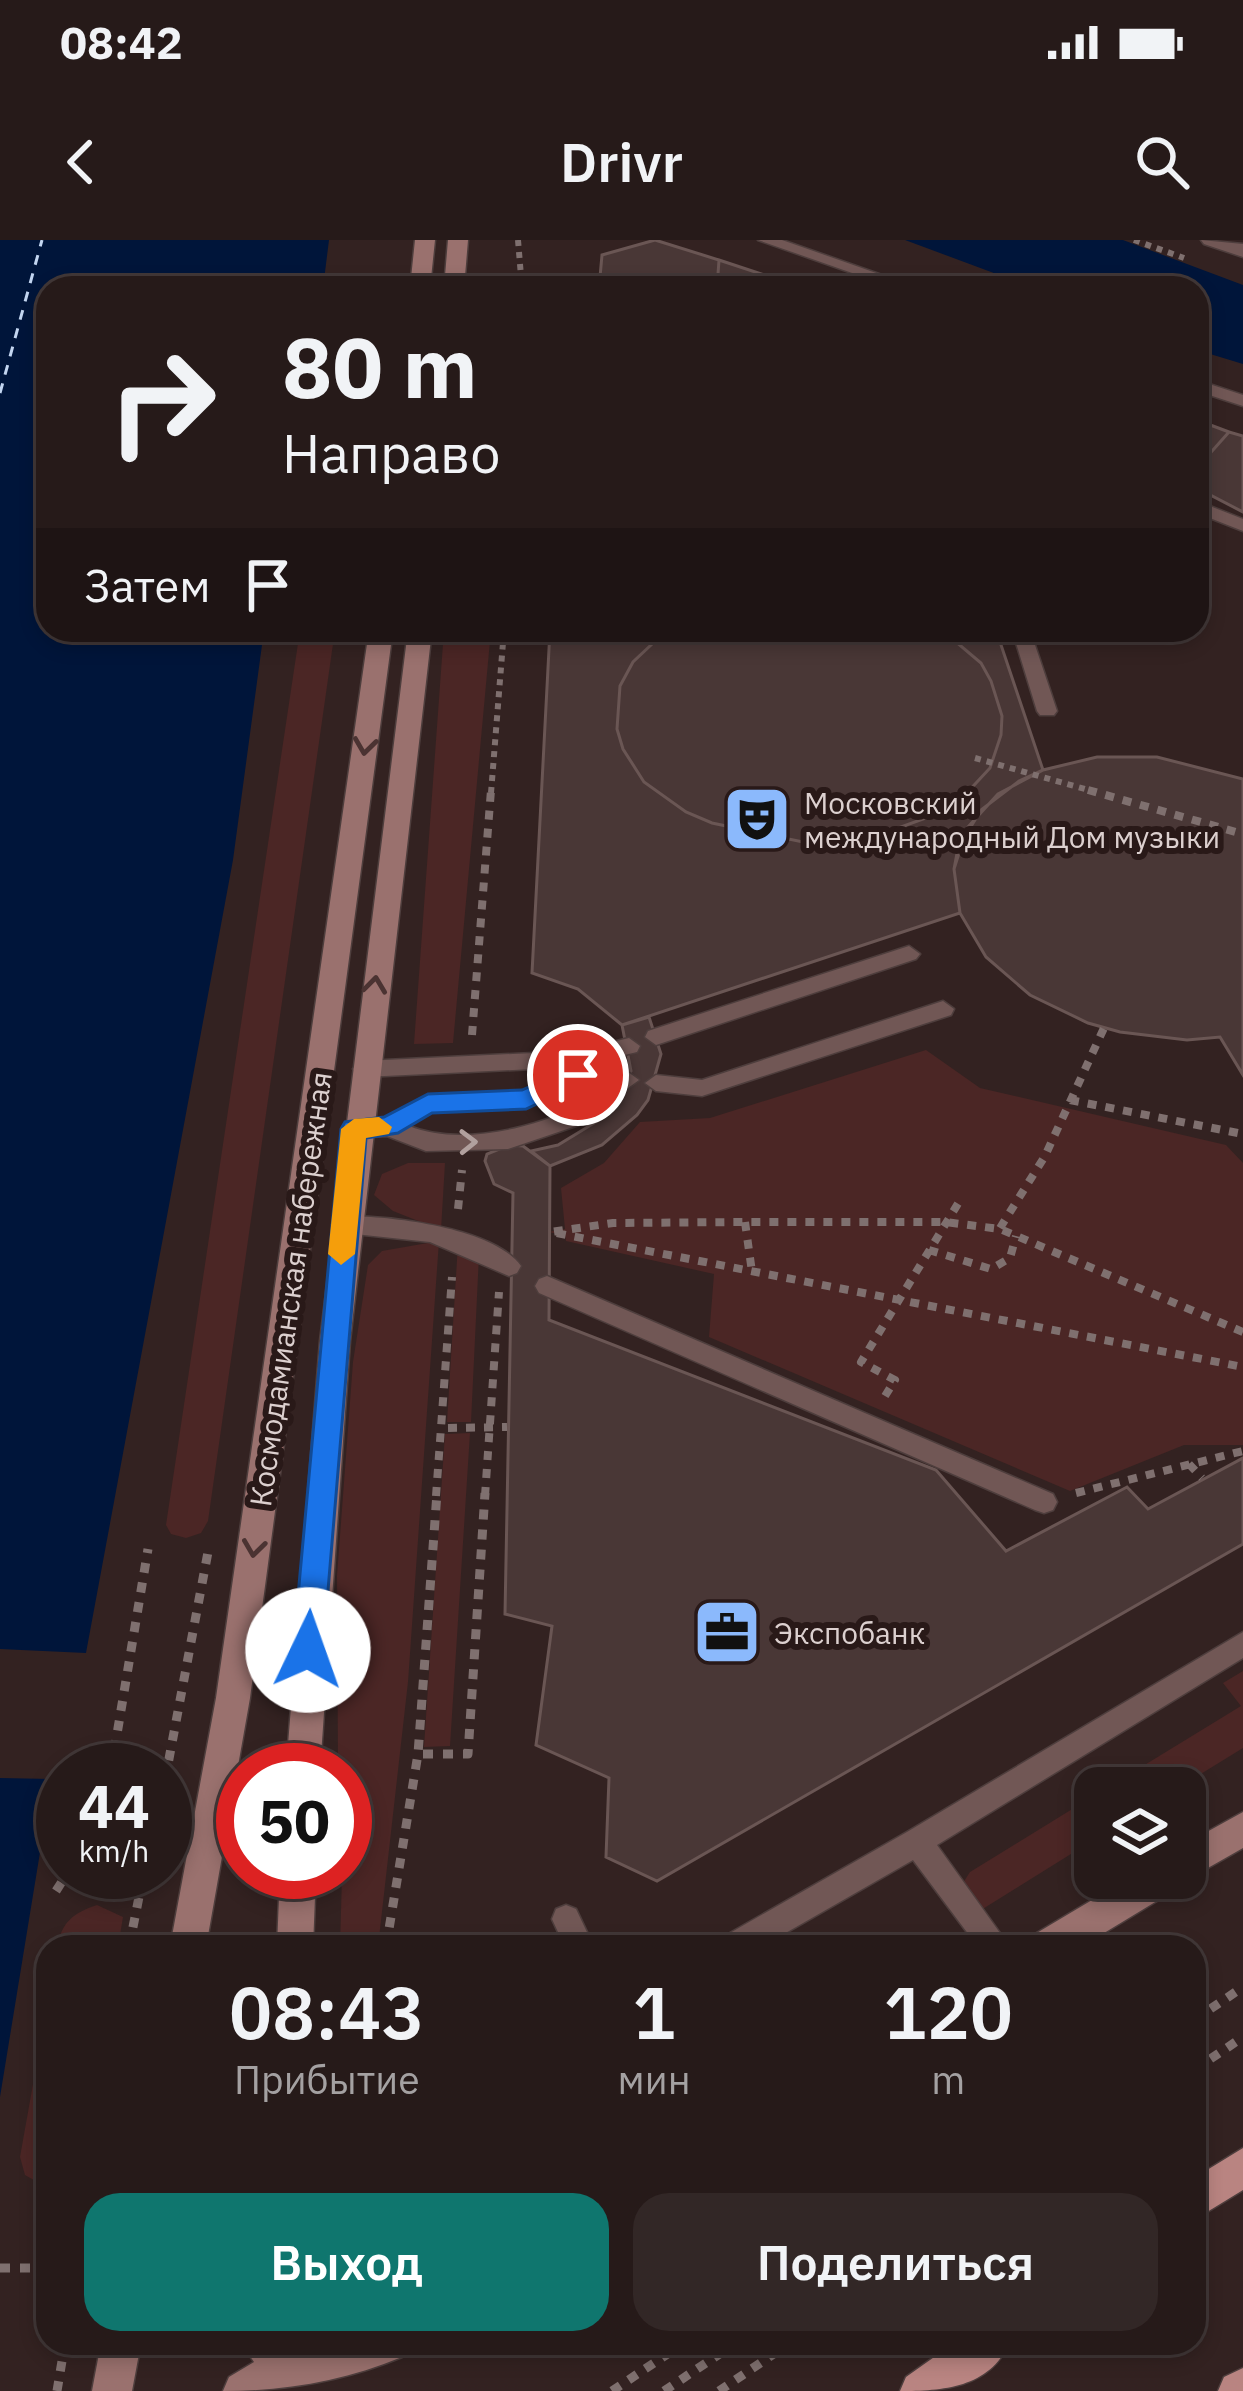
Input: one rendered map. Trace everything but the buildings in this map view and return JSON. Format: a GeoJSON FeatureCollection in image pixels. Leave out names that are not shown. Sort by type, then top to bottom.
{"type":"FeatureCollection","features":[{"type":"Feature","properties":{"kind":"main road"},"geometry":{"type":"LineString","coordinates":[[421,276],[425,240]]}},
{"type":"Feature","properties":{"kind":"main road"},"geometry":{"type":"LineString","coordinates":[[455,276],[458,240]]}},
{"type":"Feature","properties":{"kind":"main road","name":"Космодамианская набережная"},"geometry":{"type":"LineString","coordinates":[[190,1935],[233,1698],[380,642]]}},
{"type":"Feature","properties":{"kind":"main road","name":"Космодамианская набережная"},"geometry":{"type":"LineString","coordinates":[[303,1743],[310,1610],[354,1129],[418,642]]}},
{"type":"Feature","properties":{"kind":"main road"},"geometry":{"type":"LineString","coordinates":[[1206,1851],[1243,1829]]}},
{"type":"Feature","properties":{"kind":"main road"},"geometry":{"type":"LineString","coordinates":[[295,1935],[297,1899]]}},
{"type":"Feature","properties":{"kind":"main road"},"geometry":{"type":"LineString","coordinates":[[1073,1935],[1129,1899]]}},
{"type":"Feature","properties":{"kind":"main road"},"geometry":{"type":"LineString","coordinates":[[1206,2193],[1243,2167]]}},
{"type":"Feature","properties":{"kind":"main road"},"geometry":{"type":"LineString","coordinates":[[112,2391],[119,2355]]}},
{"type":"Feature","properties":{"kind":"main road"},"geometry":{"type":"LineString","coordinates":[[243,2391],[282,2360],[334,2361],[352,2355]]}},
{"type":"Feature","properties":{"kind":"main road"},"geometry":{"type":"LineString","coordinates":[[920,2391],[972,2355]]}},
{"type":"Feature","properties":{"kind":"street"},"geometry":{"type":"LineString","coordinates":[[1211,240],[1243,251]]}},
{"type":"Feature","properties":{"kind":"lane"},"geometry":{"type":"LineString","coordinates":[[766,240],[875,276]]}},
{"type":"Feature","properties":{"kind":"lane"},"geometry":{"type":"LineString","coordinates":[[1209,389],[1243,401]]}},
{"type":"Feature","properties":{"kind":"lane"},"geometry":{"type":"LineString","coordinates":[[1209,504],[1243,526]]}},
{"type":"Feature","properties":{"kind":"lane"},"geometry":{"type":"LineString","coordinates":[[1025,642],[1047,712]]}},
{"type":"Feature","properties":{"kind":"lane"},"geometry":{"type":"LineString","coordinates":[[656,1037],[909,954]]}},
{"type":"Feature","properties":{"kind":"lane"},"geometry":{"type":"LineString","coordinates":[[656,1083],[702,1088],[943,1009]]}},
{"type":"Feature","properties":{"kind":"lane"},"geometry":{"type":"LineString","coordinates":[[354,1129],[389,1126],[428,1104],[526,1099],[576,1067],[629,1046]]}},
{"type":"Feature","properties":{"kind":"lane"},"geometry":{"type":"LineString","coordinates":[[364,1069],[576,1067],[628,1080]]}},
{"type":"Feature","properties":{"kind":"lane"},"geometry":{"type":"LineString","coordinates":[[389,1126],[426,1142],[465,1143],[538,1132],[571,1119],[598,1098]]}},
{"type":"Feature","properties":{"kind":"lane"},"geometry":{"type":"LineString","coordinates":[[344,1226],[409,1226],[454,1237],[505,1264]]}},
{"type":"Feature","properties":{"kind":"lane"},"geometry":{"type":"LineString","coordinates":[[547,1286],[1044,1502]]}},
{"type":"Feature","properties":{"kind":"lane"},"geometry":{"type":"LineString","coordinates":[[754,1935],[1243,1644]]}},
{"type":"Feature","properties":{"kind":"lane"},"geometry":{"type":"LineString","coordinates":[[917,1842],[987,1935]]}},
{"type":"Feature","properties":{"kind":"lane"},"geometry":{"type":"LineString","coordinates":[[566,1919],[574,1935]]}},
{"type":"Feature","properties":{"kind":"path"},"geometry":{"type":"LineString","coordinates":[[518,240],[521,276]]}},
{"type":"Feature","properties":{"kind":"path"},"geometry":{"type":"LineString","coordinates":[[470,1065],[503,642]]}},
{"type":"Feature","properties":{"kind":"path"},"geometry":{"type":"LineString","coordinates":[[975,758],[1243,834]]}},
{"type":"Feature","properties":{"kind":"path"},"geometry":{"type":"LineString","coordinates":[[1000,1229],[1045,1156],[1104,1028]]}},
{"type":"Feature","properties":{"kind":"path"},"geometry":{"type":"LineString","coordinates":[[1070,1100],[1243,1134]]}},
{"type":"Feature","properties":{"kind":"path"},"geometry":{"type":"LineString","coordinates":[[388,1935],[418,1754],[454,1237],[465,1143]]}},
{"type":"Feature","properties":{"kind":"path"},"geometry":{"type":"LineString","coordinates":[[868,1425],[895,1380],[861,1362],[959,1202]]}},
{"type":"Feature","properties":{"kind":"path"},"geometry":{"type":"LineString","coordinates":[[745,1222],[752,1272]]}},
{"type":"Feature","properties":{"kind":"path"},"geometry":{"type":"LineString","coordinates":[[1243,1331],[1000,1229],[945,1222],[745,1222],[613,1223],[551,1232],[1243,1367]]}},
{"type":"Feature","properties":{"kind":"path"},"geometry":{"type":"LineString","coordinates":[[929,1250],[991,1269],[1010,1258],[1016,1236]]}},
{"type":"Feature","properties":{"kind":"path"},"geometry":{"type":"LineString","coordinates":[[423,1754],[468,1754],[505,1264]]}},
{"type":"Feature","properties":{"kind":"path"},"geometry":{"type":"LineString","coordinates":[[448,1428],[507,1427]]}},
{"type":"Feature","properties":{"kind":"path"},"geometry":{"type":"LineString","coordinates":[[1044,1502],[1243,1451]]}},
{"type":"Feature","properties":{"kind":"path"},"geometry":{"type":"LineString","coordinates":[[1189,1464],[1202,1478]]}},
{"type":"Feature","properties":{"kind":"path"},"geometry":{"type":"LineString","coordinates":[[116,1743],[148,1549]]}},
{"type":"Feature","properties":{"kind":"path"},"geometry":{"type":"LineString","coordinates":[[131,1935],[139,1899]]}},
{"type":"Feature","properties":{"kind":"path"},"geometry":{"type":"LineString","coordinates":[[1206,2012],[1243,1987]]}},
{"type":"Feature","properties":{"kind":"path"},"geometry":{"type":"LineString","coordinates":[[1206,2062],[1243,2037]]}},
{"type":"Feature","properties":{"kind":"path"},"geometry":{"type":"LineString","coordinates":[[0,2268],[36,2268]]}},
{"type":"Feature","properties":{"kind":"path"},"geometry":{"type":"LineString","coordinates":[[57,2391],[63,2355]]}},
{"type":"Feature","properties":{"kind":"path"},"geometry":{"type":"LineString","coordinates":[[612,2391],[666,2355]]}},
{"type":"Feature","properties":{"kind":"path"},"geometry":{"type":"LineString","coordinates":[[664,2391],[718,2355]]}},
{"type":"Feature","properties":{"kind":"path"},"geometry":{"type":"LineString","coordinates":[[719,2391],[772,2355]]}},
{"type":"Feature","properties":{"kind":"shaded area"},"geometry":{"type":"Polygon","coordinates":[[[298,642],[333,642],[208,1521],[201,1533],[186,1538],[171,1534],[166,1525],[298,642]]]}},
{"type":"Feature","properties":{"kind":"shaded area"},"geometry":{"type":"Polygon","coordinates":[[[443,642],[490,642],[453,1043],[414,1044],[443,642]]]}},
{"type":"Feature","properties":{"kind":"shaded area"},"geometry":{"type":"Polygon","coordinates":[[[926,1050],[980,1088],[1226,1145],[1243,1163],[1243,1445],[1184,1445],[1070,1491],[709,1337],[714,1274],[566,1241],[565,1235],[548,1232],[565,1229],[561,1188],[604,1163],[640,1122],[710,1118],[926,1050]]]}},
{"type":"Feature","properties":{"kind":"shaded area"},"geometry":{"type":"Polygon","coordinates":[[[408,1163],[445,1163],[441,1230],[393,1211],[374,1195],[382,1174],[408,1163]]]}},
{"type":"Feature","properties":{"kind":"shaded area"},"geometry":{"type":"Polygon","coordinates":[[[439,1241],[408,1682],[379,1935],[340,1935],[341,1899],[372,1899],[372,1743],[338,1743],[337,1576],[353,1362],[368,1265],[382,1251],[439,1241]]]}},
{"type":"Feature","properties":{"kind":"shaded area"},"geometry":{"type":"Polygon","coordinates":[[[458,1244],[479,1255],[471,1422],[447,1422],[458,1244]]]}},
{"type":"Feature","properties":{"kind":"shaded area"},"geometry":{"type":"Polygon","coordinates":[[[470,1433],[450,1746],[424,1747],[445,1434],[470,1433]]]}},
{"type":"Feature","properties":{"kind":"shaded area"},"geometry":{"type":"Polygon","coordinates":[[[1243,1671],[1243,1748],[1206,1771],[1206,1767],[1141,1767],[1241,1706],[1223,1683],[1243,1671]]]}},
{"type":"Feature","properties":{"kind":"shaded area"},"geometry":{"type":"Polygon","coordinates":[[[1074,1808],[1074,1852],[973,1915],[961,1886],[970,1872],[1074,1808]]]}},
{"type":"Feature","properties":{"kind":"shaded area"},"geometry":{"type":"Polygon","coordinates":[[[97,1905],[123,1917],[120,1935],[61,1935],[81,1911],[97,1905]]]}},
{"type":"Feature","properties":{"kind":"shaded area"},"geometry":{"type":"Polygon","coordinates":[[[36,2067],[36,2181],[25,2175],[20,2157],[36,2067]]]}},
{"type":"Feature","properties":{"kind":"water"},"geometry":{"type":"Polygon","coordinates":[[[0,240],[329,240],[324,276],[36,276],[36,642],[262,642],[233,860],[86,1653],[0,1649],[0,240]]]}},
{"type":"Feature","properties":{"kind":"water"},"geometry":{"type":"Polygon","coordinates":[[[905,240],[1123,240],[1243,285],[1243,364],[1209,354],[1209,276],[1002,276],[905,240]]]}},
{"type":"Feature","properties":{"kind":"water"},"geometry":{"type":"Polygon","coordinates":[[[0,1778],[36,1779],[36,1877],[0,2097],[0,1778]]]}},
{"type":"Feature","properties":{"kind":"ferry route"},"geometry":{"type":"LineString","coordinates":[[0,393],[42,240]]}},
{"type":"Feature","properties":{"kind":"slow traffic"},"geometry":{"type":"LineString","coordinates":[[341,1254],[354,1129],[379,1127]]}},
{"type":"Feature","properties":{"kind":"place","name":"Московский международный Дом музыки"},"geometry":{"type":"Point","coordinates":[757,819]}},
{"type":"Feature","properties":{"kind":"place","name":"Экспобанк"},"geometry":{"type":"Point","coordinates":[727,1632]}},
{"type":"Feature","properties":{"kind":"route"},"geometry":{"type":"LineString","coordinates":[[308,1650],[354,1129],[389,1126],[428,1104],[526,1099],[578,1075]]}}]}
